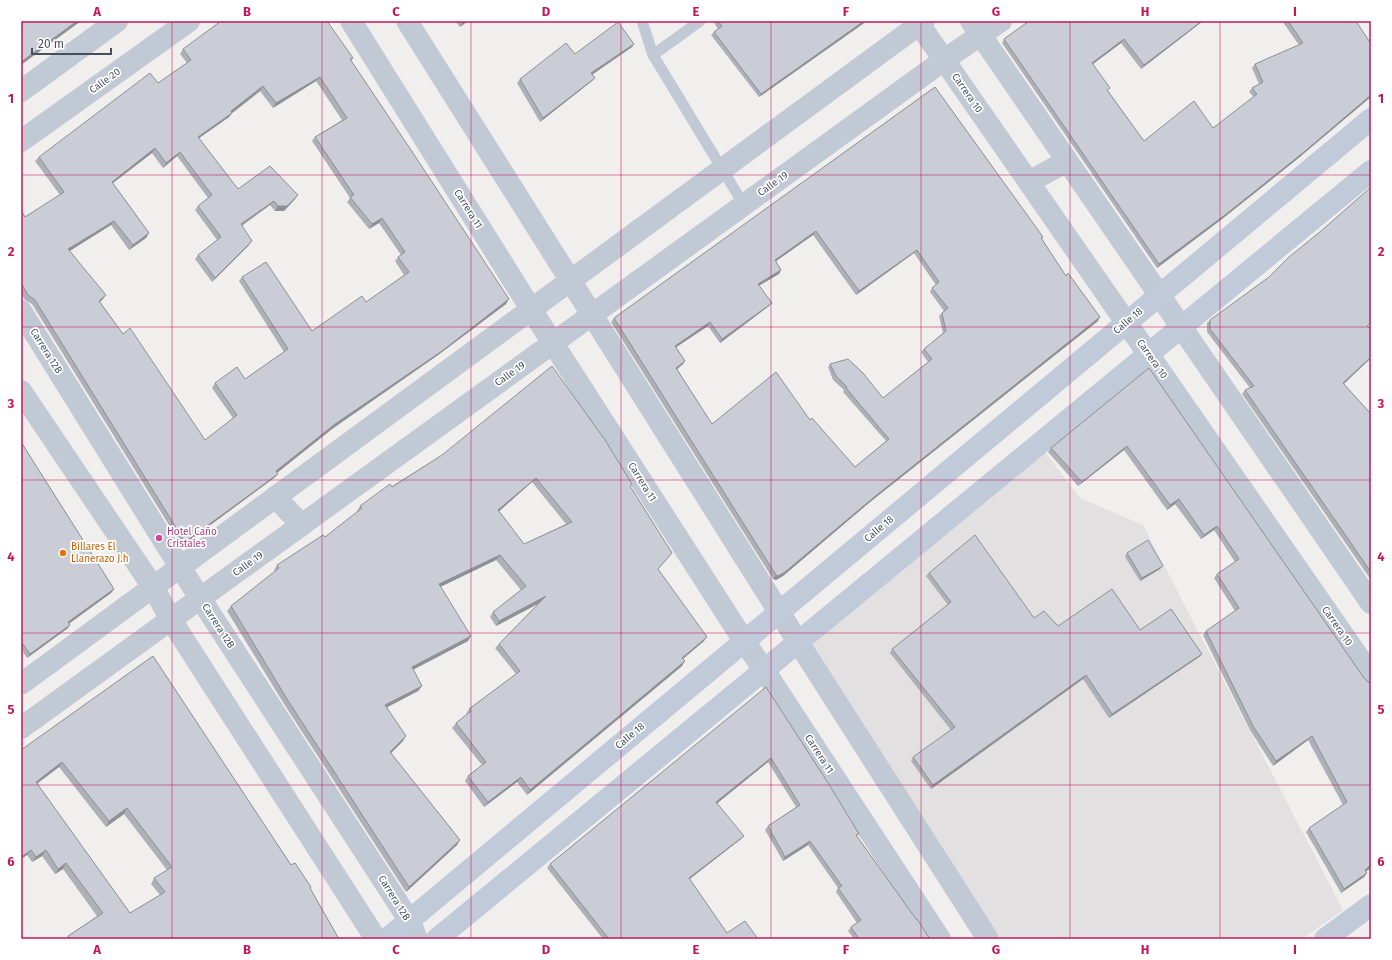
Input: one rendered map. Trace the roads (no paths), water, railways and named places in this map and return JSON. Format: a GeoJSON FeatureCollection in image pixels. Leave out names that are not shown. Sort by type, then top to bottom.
{"type":"FeatureCollection","features":[{"type":"Feature","properties":{"kind":"street"},"geometry":{"type":"LineString","coordinates":[[21,91],[117,21]]}},
{"type":"Feature","properties":{"kind":"street","name":"Calle 20"},"geometry":{"type":"LineString","coordinates":[[21,141],[189,21]]}},
{"type":"Feature","properties":{"kind":"street","name":"Carrera 11"},"geometry":{"type":"LineString","coordinates":[[351,21],[531,309],[744,642],[764,670],[940,939]]}},
{"type":"Feature","properties":{"kind":"street"},"geometry":{"type":"LineString","coordinates":[[407,21],[570,281],[593,314],[798,642],[988,939]]}},
{"type":"Feature","properties":{"kind":"street","name":"Calle 19"},"geometry":{"type":"LineString","coordinates":[[23,723],[172,620],[200,598],[944,60],[976,28],[1001,21]]}},
{"type":"Feature","properties":{"kind":"street"},"geometry":{"type":"LineString","coordinates":[[21,684],[921,22]]}},
{"type":"Feature","properties":{"kind":"street","name":"Carrera 10"},"geometry":{"type":"LineString","coordinates":[[921,22],[944,60],[1371,675]]}},
{"type":"Feature","properties":{"kind":"street"},"geometry":{"type":"LineString","coordinates":[[976,28],[1371,603]]}},
{"type":"Feature","properties":{"kind":"street","name":"Calle 18"},"geometry":{"type":"LineString","coordinates":[[387,939],[413,930],[780,611],[1371,119]]}},
{"type":"Feature","properties":{"kind":"street"},"geometry":{"type":"LineString","coordinates":[[1029,182],[1067,160]]}},
{"type":"Feature","properties":{"kind":"street"},"geometry":{"type":"LineString","coordinates":[[437,939],[1371,171]]}},
{"type":"Feature","properties":{"kind":"street","name":"Carrera 12B"},"geometry":{"type":"LineString","coordinates":[[21,311],[180,567],[413,930]]}},
{"type":"Feature","properties":{"kind":"street"},"geometry":{"type":"LineString","coordinates":[[21,391],[152,587],[376,939]]}},
{"type":"Feature","properties":{"kind":"street"},"geometry":{"type":"LineString","coordinates":[[275,497],[302,525]]}},
{"type":"Feature","properties":{"kind":"street"},"geometry":{"type":"LineString","coordinates":[[1325,939],[1371,905]]}},
{"type":"Feature","properties":{"kind":"lane"},"geometry":{"type":"LineString","coordinates":[[642,21],[653,55],[744,205]]}},
{"type":"Feature","properties":{"kind":"lane"},"geometry":{"type":"LineString","coordinates":[[653,55],[700,21]]}},
{"type":"Feature","properties":{"kind":"place","name":"Hotel Caño Cristales"},"geometry":{"type":"Point","coordinates":[159,538]}},
{"type":"Feature","properties":{"kind":"place","name":"Billares El Llanerazo J.h"},"geometry":{"type":"Point","coordinates":[63,553]}}]}
